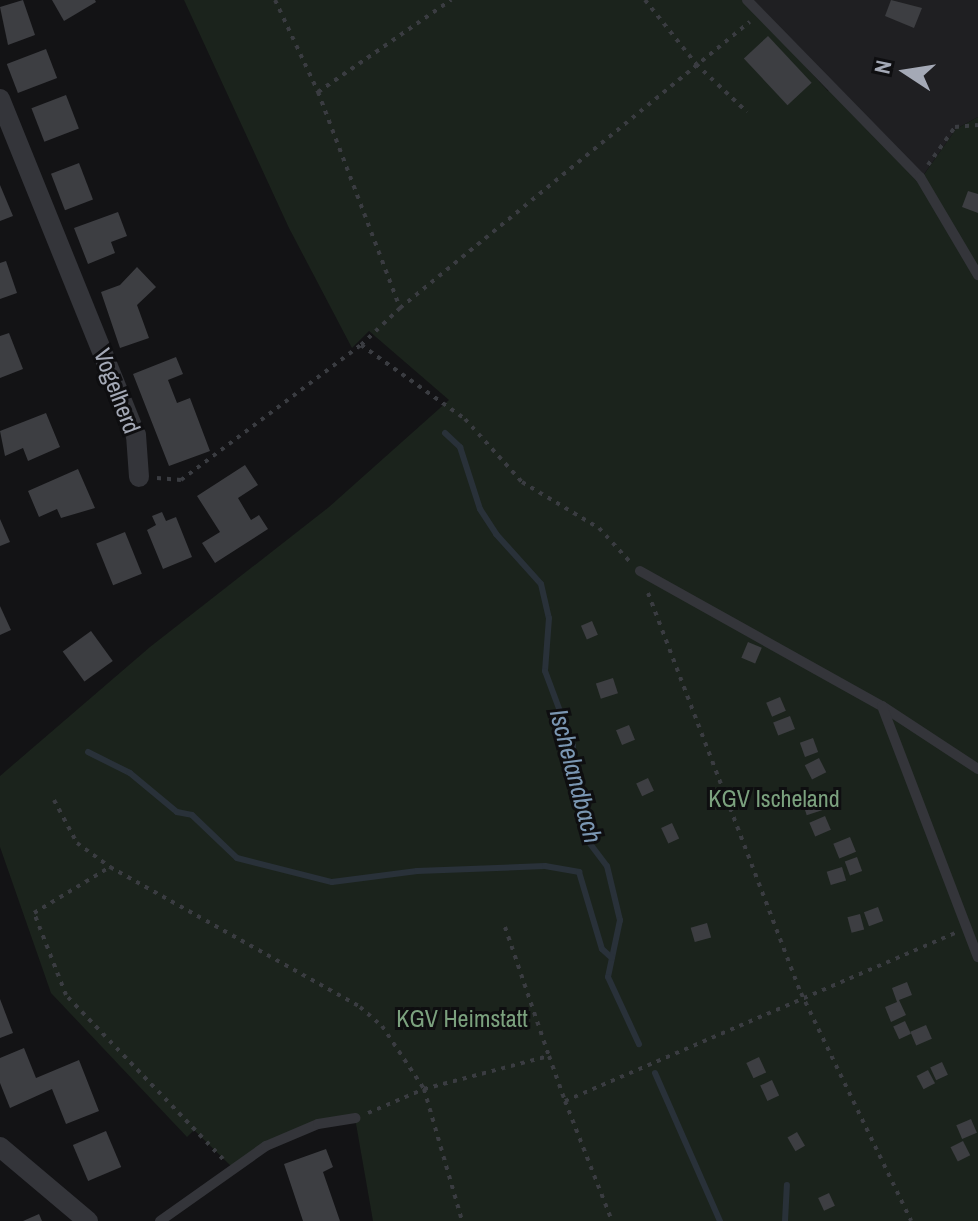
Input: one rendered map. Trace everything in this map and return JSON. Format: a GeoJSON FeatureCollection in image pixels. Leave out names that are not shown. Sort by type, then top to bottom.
{"type":"FeatureCollection","features":[{"type":"Feature","properties":{"kind":"street","name":"Vogelherd"},"geometry":{"type":"LineString","coordinates":[[0,99],[136,435],[139,477]]}},
{"type":"Feature","properties":{"kind":"street"},"geometry":{"type":"LineString","coordinates":[[0,1147],[88,1221]]}},
{"type":"Feature","properties":{"kind":"lane"},"geometry":{"type":"LineString","coordinates":[[747,0],[920,177],[978,275]]}},
{"type":"Feature","properties":{"kind":"lane"},"geometry":{"type":"LineString","coordinates":[[640,571],[882,706],[978,769]]}},
{"type":"Feature","properties":{"kind":"lane"},"geometry":{"type":"LineString","coordinates":[[882,706],[978,957]]}},
{"type":"Feature","properties":{"kind":"lane"},"geometry":{"type":"LineString","coordinates":[[965,929],[978,928]]}},
{"type":"Feature","properties":{"kind":"lane"},"geometry":{"type":"LineString","coordinates":[[160,1221],[232,1167],[291,1133],[356,1118]]}},
{"type":"Feature","properties":{"kind":"path"},"geometry":{"type":"LineString","coordinates":[[275,0],[318,92],[400,308]]}},
{"type":"Feature","properties":{"kind":"path"},"geometry":{"type":"LineString","coordinates":[[318,92],[451,0]]}},
{"type":"Feature","properties":{"kind":"path"},"geometry":{"type":"LineString","coordinates":[[645,0],[696,64],[747,112]]}},
{"type":"Feature","properties":{"kind":"path"},"geometry":{"type":"LineString","coordinates":[[139,477],[181,480],[361,345],[400,308],[759,15]]}},
{"type":"Feature","properties":{"kind":"path"},"geometry":{"type":"LineString","coordinates":[[920,177],[955,127],[978,125]]}},
{"type":"Feature","properties":{"kind":"path"},"geometry":{"type":"LineString","coordinates":[[361,345],[465,419],[522,482],[599,528],[606,541],[640,571],[803,996],[911,1221]]}},
{"type":"Feature","properties":{"kind":"path"},"geometry":{"type":"LineString","coordinates":[[54,800],[77,843],[110,867],[360,1007],[403,1049],[424,1089],[462,1221]]}},
{"type":"Feature","properties":{"kind":"path"},"geometry":{"type":"LineString","coordinates":[[110,867],[34,913],[66,995],[232,1167]]}},
{"type":"Feature","properties":{"kind":"path"},"geometry":{"type":"LineString","coordinates":[[505,927],[565,1101],[612,1221]]}},
{"type":"Feature","properties":{"kind":"path"},"geometry":{"type":"LineString","coordinates":[[565,1101],[803,996],[965,929]]}},
{"type":"Feature","properties":{"kind":"path"},"geometry":{"type":"LineString","coordinates":[[356,1118],[424,1089],[549,1056]]}},
{"type":"Feature","properties":{"kind":"shaded area"},"geometry":{"type":"Polygon","coordinates":[[[748,0],[978,0],[978,117],[956,129],[922,177],[748,0]]]}},
{"type":"Feature","properties":{"kind":"green space"},"geometry":{"type":"Polygon","coordinates":[[[184,0],[744,0],[828,91],[834,86],[923,176],[956,129],[978,117],[978,1221],[373,1221],[355,1118],[318,1124],[232,1167],[194,1130],[187,1137],[51,993],[0,847],[0,776],[150,647],[329,507],[449,400],[369,331],[352,348],[289,228],[184,0]]]}},
{"type":"Feature","properties":{"kind":"building"},"geometry":{"type":"Polygon","coordinates":[[[23,0],[35,35],[8,45],[0,7],[23,0]]]}},
{"type":"Feature","properties":{"kind":"building"},"geometry":{"type":"Polygon","coordinates":[[[52,0],[95,0],[96,2],[64,21],[52,0]]]}},
{"type":"Feature","properties":{"kind":"building"},"geometry":{"type":"Polygon","coordinates":[[[891,0],[922,8],[914,28],[885,16],[891,0]]]}},
{"type":"Feature","properties":{"kind":"building"},"geometry":{"type":"Polygon","coordinates":[[[768,36],[812,83],[788,105],[744,59],[768,36]]]}},
{"type":"Feature","properties":{"kind":"building"},"geometry":{"type":"Polygon","coordinates":[[[46,49],[57,78],[18,93],[7,64],[46,49]]]}},
{"type":"Feature","properties":{"kind":"building"},"geometry":{"type":"Polygon","coordinates":[[[66,95],[79,129],[44,142],[31,108],[66,95]]]}},
{"type":"Feature","properties":{"kind":"building"},"geometry":{"type":"Polygon","coordinates":[[[79,163],[93,199],[65,210],[51,174],[79,163]]]}},
{"type":"Feature","properties":{"kind":"building"},"geometry":{"type":"Polygon","coordinates":[[[0,185],[13,216],[0,221],[0,185]]]}},
{"type":"Feature","properties":{"kind":"building"},"geometry":{"type":"Polygon","coordinates":[[[968,191],[978,194],[978,213],[962,207],[968,191]]]}},
{"type":"Feature","properties":{"kind":"building"},"geometry":{"type":"Polygon","coordinates":[[[118,212],[127,236],[111,242],[115,253],[88,264],[74,228],[118,212]]]}},
{"type":"Feature","properties":{"kind":"building"},"geometry":{"type":"Polygon","coordinates":[[[6,261],[17,293],[0,299],[0,263],[6,261]]]}},
{"type":"Feature","properties":{"kind":"building"},"geometry":{"type":"Polygon","coordinates":[[[137,267],[156,287],[137,305],[149,338],[120,348],[101,292],[120,285],[137,267]]]}},
{"type":"Feature","properties":{"kind":"building"},"geometry":{"type":"Polygon","coordinates":[[[9,333],[23,369],[0,378],[0,336],[9,333]]]}},
{"type":"Feature","properties":{"kind":"building"},"geometry":{"type":"Polygon","coordinates":[[[176,357],[183,374],[168,380],[177,403],[190,398],[210,451],[169,466],[133,374],[176,357]]]}},
{"type":"Feature","properties":{"kind":"building"},"geometry":{"type":"Polygon","coordinates":[[[46,413],[60,447],[28,461],[23,448],[5,456],[0,431],[46,413]]]}},
{"type":"Feature","properties":{"kind":"building"},"geometry":{"type":"Polygon","coordinates":[[[245,465],[258,485],[238,498],[251,520],[259,515],[268,529],[215,563],[202,543],[220,532],[197,496],[245,465]]]}},
{"type":"Feature","properties":{"kind":"building"},"geometry":{"type":"Polygon","coordinates":[[[78,469],[95,508],[61,518],[57,509],[39,517],[28,491],[78,469]]]}},
{"type":"Feature","properties":{"kind":"building"},"geometry":{"type":"Polygon","coordinates":[[[162,512],[166,521],[176,517],[192,557],[163,569],[147,530],[156,525],[152,516],[162,512]]]}},
{"type":"Feature","properties":{"kind":"building"},"geometry":{"type":"Polygon","coordinates":[[[0,519],[10,542],[0,546],[0,519]]]}},
{"type":"Feature","properties":{"kind":"building"},"geometry":{"type":"Polygon","coordinates":[[[125,532],[142,574],[113,585],[96,544],[125,532]]]}},
{"type":"Feature","properties":{"kind":"building"},"geometry":{"type":"Polygon","coordinates":[[[0,606],[11,630],[0,635],[0,606]]]}},
{"type":"Feature","properties":{"kind":"building"},"geometry":{"type":"Polygon","coordinates":[[[592,621],[598,635],[587,639],[581,626],[592,621]]]}},
{"type":"Feature","properties":{"kind":"building"},"geometry":{"type":"Polygon","coordinates":[[[91,631],[113,661],[84,682],[63,652],[91,631]]]}},
{"type":"Feature","properties":{"kind":"building"},"geometry":{"type":"Polygon","coordinates":[[[748,642],[762,648],[755,664],[741,658],[748,642]]]}},
{"type":"Feature","properties":{"kind":"building"},"geometry":{"type":"Polygon","coordinates":[[[613,678],[618,693],[601,699],[596,684],[613,678]]]}},
{"type":"Feature","properties":{"kind":"building"},"geometry":{"type":"Polygon","coordinates":[[[780,697],[786,711],[772,717],[766,703],[780,697]]]}},
{"type":"Feature","properties":{"kind":"building"},"geometry":{"type":"Polygon","coordinates":[[[790,716],[795,729],[778,736],[773,722],[790,716]]]}},
{"type":"Feature","properties":{"kind":"building"},"geometry":{"type":"Polygon","coordinates":[[[629,725],[635,740],[622,745],[616,730],[629,725]]]}},
{"type":"Feature","properties":{"kind":"building"},"geometry":{"type":"Polygon","coordinates":[[[813,738],[818,752],[805,757],[800,743],[813,738]]]}},
{"type":"Feature","properties":{"kind":"building"},"geometry":{"type":"Polygon","coordinates":[[[819,758],[826,772],[812,780],[805,765],[819,758]]]}},
{"type":"Feature","properties":{"kind":"building"},"geometry":{"type":"Polygon","coordinates":[[[648,778],[654,791],[642,796],[636,783],[648,778]]]}},
{"type":"Feature","properties":{"kind":"building"},"geometry":{"type":"Polygon","coordinates":[[[817,795],[822,810],[807,815],[802,800],[817,795]]]}},
{"type":"Feature","properties":{"kind":"building"},"geometry":{"type":"Polygon","coordinates":[[[825,816],[831,830],[815,836],[809,823],[825,816]]]}},
{"type":"Feature","properties":{"kind":"building"},"geometry":{"type":"Polygon","coordinates":[[[672,823],[679,838],[668,843],[661,828],[672,823]]]}},
{"type":"Feature","properties":{"kind":"building"},"geometry":{"type":"Polygon","coordinates":[[[850,837],[856,852],[839,859],[833,844],[850,837]]]}},
{"type":"Feature","properties":{"kind":"building"},"geometry":{"type":"Polygon","coordinates":[[[857,857],[862,871],[850,876],[845,861],[857,857]]]}},
{"type":"Feature","properties":{"kind":"building"},"geometry":{"type":"Polygon","coordinates":[[[842,867],[846,880],[831,885],[827,872],[842,867]]]}},
{"type":"Feature","properties":{"kind":"building"},"geometry":{"type":"Polygon","coordinates":[[[878,907],[883,921],[869,926],[864,912],[878,907]]]}},
{"type":"Feature","properties":{"kind":"building"},"geometry":{"type":"Polygon","coordinates":[[[860,914],[864,929],[852,933],[847,917],[860,914]]]}},
{"type":"Feature","properties":{"kind":"building"},"geometry":{"type":"Polygon","coordinates":[[[707,923],[711,937],[695,942],[691,928],[707,923]]]}},
{"type":"Feature","properties":{"kind":"building"},"geometry":{"type":"Polygon","coordinates":[[[907,982],[912,995],[899,1000],[906,1015],[891,1022],[885,1007],[897,1002],[892,988],[907,982]]]}},
{"type":"Feature","properties":{"kind":"building"},"geometry":{"type":"Polygon","coordinates":[[[0,999],[13,1033],[0,1038],[0,999]]]}},
{"type":"Feature","properties":{"kind":"building"},"geometry":{"type":"Polygon","coordinates":[[[905,1021],[911,1034],[899,1039],[893,1026],[905,1021]]]}},
{"type":"Feature","properties":{"kind":"building"},"geometry":{"type":"Polygon","coordinates":[[[926,1025],[932,1039],[916,1045],[910,1032],[926,1025]]]}},
{"type":"Feature","properties":{"kind":"building"},"geometry":{"type":"Polygon","coordinates":[[[24,1048],[36,1078],[79,1060],[99,1111],[66,1124],[52,1089],[10,1108],[0,1083],[0,1058],[24,1048]]]}},
{"type":"Feature","properties":{"kind":"building"},"geometry":{"type":"Polygon","coordinates":[[[759,1057],[766,1072],[753,1078],[746,1063],[759,1057]]]}},
{"type":"Feature","properties":{"kind":"building"},"geometry":{"type":"Polygon","coordinates":[[[942,1062],[948,1075],[936,1080],[930,1067],[942,1062]]]}},
{"type":"Feature","properties":{"kind":"building"},"geometry":{"type":"Polygon","coordinates":[[[928,1070],[935,1083],[924,1089],[917,1076],[928,1070]]]}},
{"type":"Feature","properties":{"kind":"building"},"geometry":{"type":"Polygon","coordinates":[[[772,1080],[779,1095],[767,1101],[760,1085],[772,1080]]]}},
{"type":"Feature","properties":{"kind":"building"},"geometry":{"type":"Polygon","coordinates":[[[971,1119],[977,1133],[962,1139],[956,1125],[971,1119]]]}},
{"type":"Feature","properties":{"kind":"building"},"geometry":{"type":"Polygon","coordinates":[[[106,1131],[121,1167],[88,1181],[73,1145],[106,1131]]]}},
{"type":"Feature","properties":{"kind":"building"},"geometry":{"type":"Polygon","coordinates":[[[797,1132],[805,1146],[795,1151],[787,1138],[797,1132]]]}},
{"type":"Feature","properties":{"kind":"building"},"geometry":{"type":"Polygon","coordinates":[[[963,1141],[970,1155],[958,1162],[951,1147],[963,1141]]]}},
{"type":"Feature","properties":{"kind":"building"},"geometry":{"type":"Polygon","coordinates":[[[326,1149],[333,1167],[323,1172],[340,1221],[303,1221],[284,1164],[326,1149]]]}},
{"type":"Feature","properties":{"kind":"building"},"geometry":{"type":"Polygon","coordinates":[[[829,1193],[835,1206],[824,1211],[818,1198],[829,1193]]]}},
{"type":"Feature","properties":{"kind":"building"},"geometry":{"type":"Polygon","coordinates":[[[39,1214],[42,1221],[23,1221],[39,1214]]]}},
{"type":"Feature","properties":{"kind":"waterway","name":"Ischelandbach"},"geometry":{"type":"LineString","coordinates":[[445,433],[460,447],[480,509],[496,534],[541,584],[549,618],[545,671],[573,746],[574,779],[588,841],[607,866],[620,920],[608,977],[639,1044]]}},
{"type":"Feature","properties":{"kind":"waterway"},"geometry":{"type":"LineString","coordinates":[[88,752],[130,773],[177,812],[192,815],[237,858],[332,882],[417,871],[545,866],[579,872],[602,949],[612,958]]}},
{"type":"Feature","properties":{"kind":"waterway","name":"Ischelandbach"},"geometry":{"type":"LineString","coordinates":[[655,1073],[720,1221]]}},
{"type":"Feature","properties":{"kind":"waterway"},"geometry":{"type":"LineString","coordinates":[[785,1221],[787,1185]]}},
{"type":"Feature","properties":{"kind":"park label","name":"KGV Ischeland"},"geometry":{"type":"Point","coordinates":[774,799]}},
{"type":"Feature","properties":{"kind":"park label","name":"KGV Heimstatt"},"geometry":{"type":"Point","coordinates":[462,1019]}}]}
